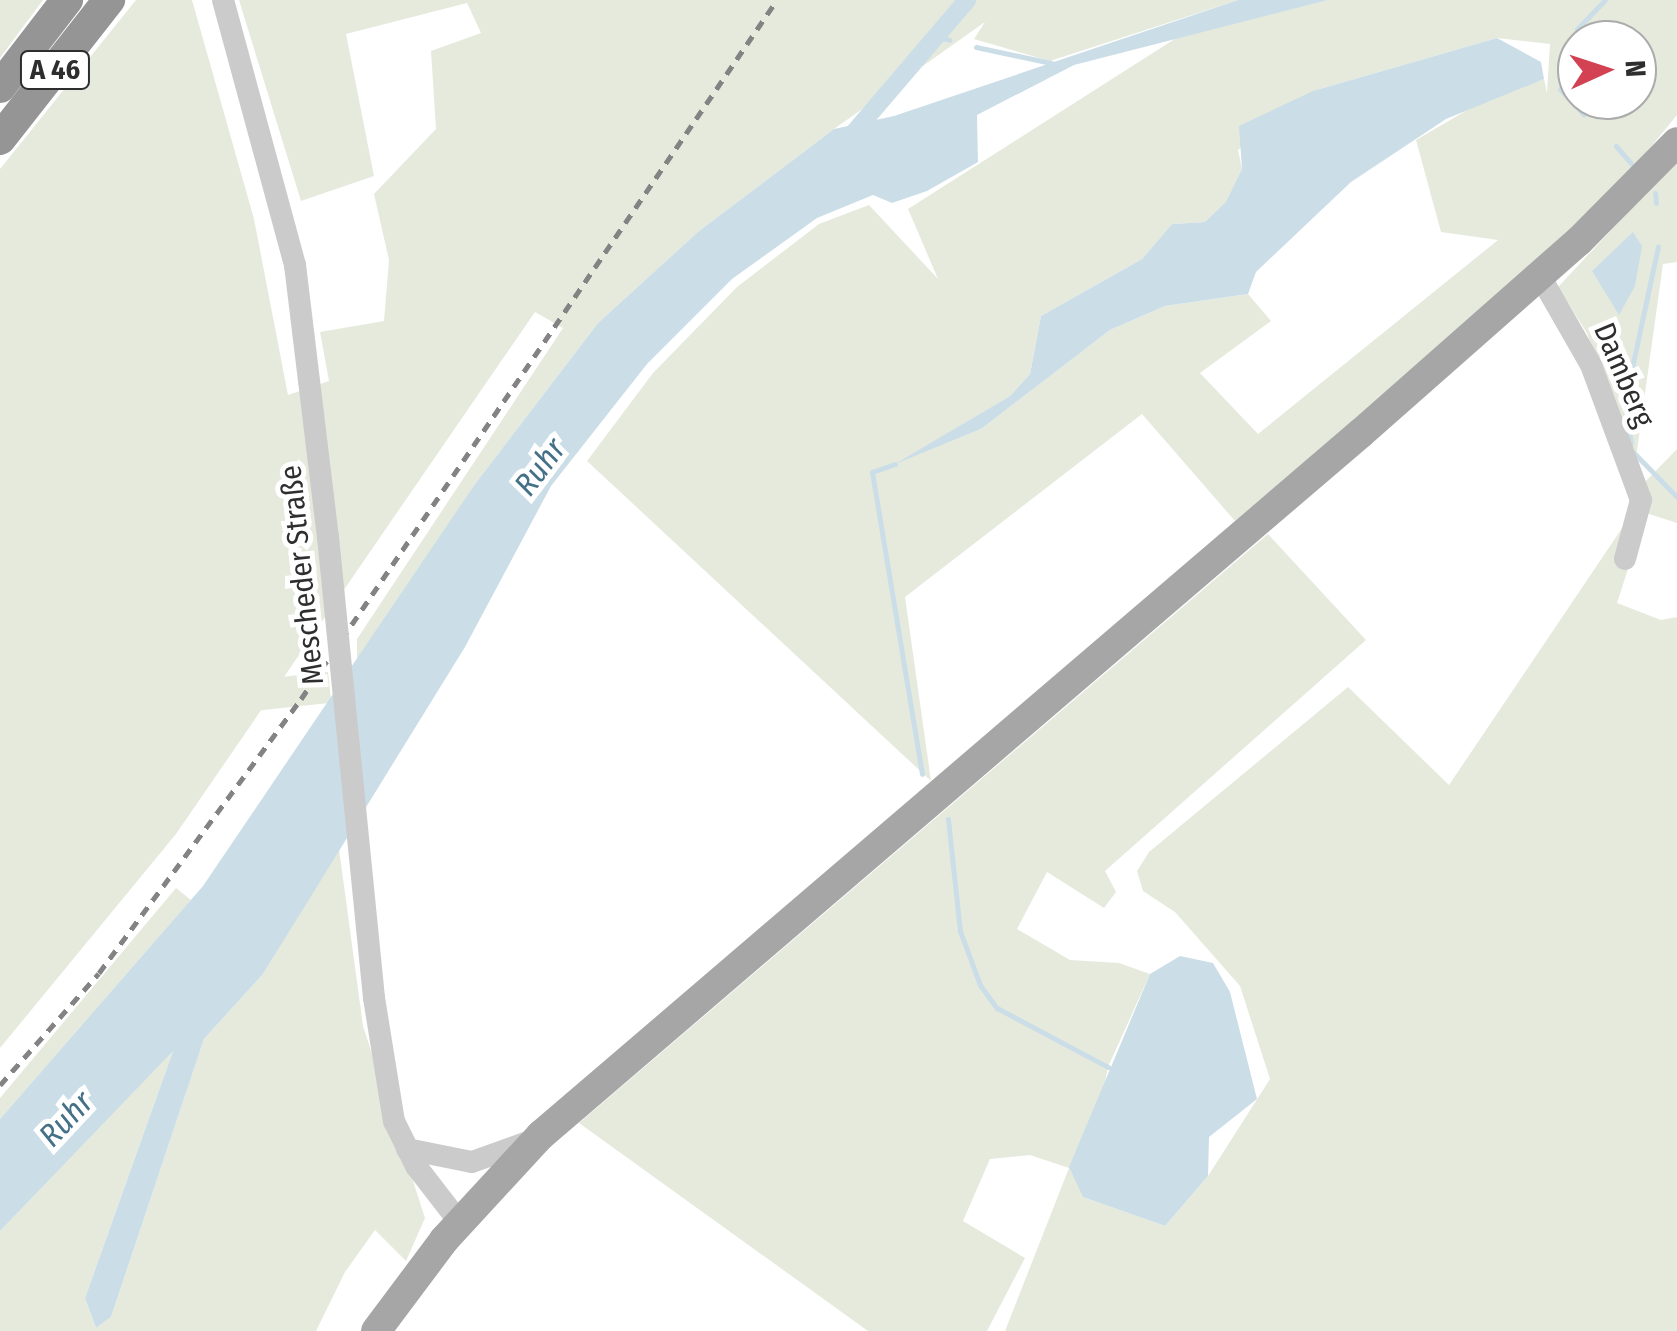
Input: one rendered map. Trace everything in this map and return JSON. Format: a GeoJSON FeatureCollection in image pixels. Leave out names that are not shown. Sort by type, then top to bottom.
{"type":"FeatureCollection","features":[{"type":"Feature","properties":{"kind":"highway","name":"A 46"},"geometry":{"type":"LineString","coordinates":[[0,86],[67,0]]}},
{"type":"Feature","properties":{"kind":"highway","name":"A 46"},"geometry":{"type":"LineString","coordinates":[[0,139],[109,0]]}},
{"type":"Feature","properties":{"kind":"main road"},"geometry":{"type":"LineString","coordinates":[[376,1331],[460,1224],[541,1136],[1540,276],[1677,142]]}},
{"type":"Feature","properties":{"kind":"street","name":"Mescheder Straße"},"geometry":{"type":"LineString","coordinates":[[223,0],[294,264],[328,537],[385,1090],[407,1149],[460,1224]]}},
{"type":"Feature","properties":{"kind":"street","name":"Damberg"},"geometry":{"type":"LineString","coordinates":[[1540,276],[1591,365],[1641,500],[1625,560]]}},
{"type":"Feature","properties":{"kind":"street"},"geometry":{"type":"LineString","coordinates":[[407,1149],[472,1162],[541,1136]]}},
{"type":"Feature","properties":{"kind":"shaded area"},"geometry":{"type":"Polygon","coordinates":[[[0,0],[43,0],[0,58],[0,0]]]}},
{"type":"Feature","properties":{"kind":"shaded area"},"geometry":{"type":"Polygon","coordinates":[[[136,0],[192,0],[254,219],[288,395],[329,381],[320,332],[384,321],[389,260],[374,194],[436,129],[431,51],[481,33],[467,3],[346,34],[374,176],[301,201],[239,0],[1238,0],[1050,61],[974,39],[985,22],[834,129],[699,231],[598,323],[475,484],[357,663],[357,639],[563,328],[535,312],[176,834],[0,1048],[0,169],[136,0]]]}},
{"type":"Feature","properties":{"kind":"shaded area"},"geometry":{"type":"Polygon","coordinates":[[[1328,0],[1677,0],[1677,115],[1627,176],[1542,260],[1235,521],[1142,414],[905,597],[931,781],[587,461],[653,373],[737,287],[819,224],[869,205],[938,279],[908,209],[1181,35],[1328,0]],[[1497,38],[1320,89],[1238,150],[1242,169],[1227,202],[1205,222],[1172,224],[1142,259],[1041,316],[1030,374],[1010,396],[903,460],[981,429],[1110,330],[1165,306],[1248,294],[1271,321],[1200,373],[1258,434],[1498,240],[1441,232],[1416,140],[1488,98],[1544,79],[1547,93],[1550,44],[1497,38]]]}},
{"type":"Feature","properties":{"kind":"shaded area"},"geometry":{"type":"Polygon","coordinates":[[[1677,160],[1677,262],[1663,264],[1634,472],[1587,333],[1558,287],[1677,160]]]}},
{"type":"Feature","properties":{"kind":"shaded area"},"geometry":{"type":"Polygon","coordinates":[[[1677,449],[1677,523],[1646,513],[1617,603],[1661,620],[1677,617],[1677,1331],[1005,1331],[1069,1168],[1030,1155],[990,1159],[963,1221],[1025,1258],[987,1331],[868,1331],[579,1123],[1268,534],[1366,640],[1105,871],[1116,892],[1104,908],[1047,872],[1017,929],[1070,960],[1119,963],[1150,974],[1108,1067],[1083,1197],[1165,1226],[1208,1176],[1270,1079],[1240,986],[1175,912],[1143,891],[1137,871],[1149,852],[1348,687],[1449,785],[1641,500],[1645,482],[1677,449]]]}},
{"type":"Feature","properties":{"kind":"shaded area"},"geometry":{"type":"Polygon","coordinates":[[[328,672],[331,703],[87,729],[83,698],[328,672]]]}},
{"type":"Feature","properties":{"kind":"shaded area"},"geometry":{"type":"Polygon","coordinates":[[[339,849],[363,1026],[425,1218],[406,1261],[375,1230],[345,1272],[316,1331],[0,1331],[0,1231],[174,1048],[85,1298],[96,1328],[111,1317],[204,1039],[263,974],[339,849]]]}},
{"type":"Feature","properties":{"kind":"shaded area"},"geometry":{"type":"Polygon","coordinates":[[[176,888],[191,900],[0,1119],[0,1098],[176,888]]]}},
{"type":"Feature","properties":{"kind":"water","name":"Ruhr"},"geometry":{"type":"Polygon","coordinates":[[[1238,0],[1328,0],[1074,65],[977,115],[978,162],[927,191],[892,203],[873,195],[817,218],[732,279],[647,364],[551,486],[465,647],[263,974],[204,1039],[111,1317],[96,1328],[85,1298],[173,1051],[0,1231],[0,1119],[203,886],[475,484],[598,323],[699,231],[834,129],[894,116],[1238,0]]]}},
{"type":"Feature","properties":{"kind":"water"},"geometry":{"type":"Polygon","coordinates":[[[1497,38],[1541,62],[1544,79],[1446,119],[1351,182],[1256,272],[1248,294],[1165,306],[1110,330],[981,429],[895,464],[1010,396],[1030,374],[1041,316],[1142,259],[1172,224],[1205,222],[1226,202],[1242,169],[1239,126],[1313,91],[1497,38]]]}},
{"type":"Feature","properties":{"kind":"water"},"geometry":{"type":"Polygon","coordinates":[[[1633,232],[1642,246],[1635,286],[1619,315],[1592,271],[1633,232]]]}},
{"type":"Feature","properties":{"kind":"water"},"geometry":{"type":"Polygon","coordinates":[[[1180,956],[1213,963],[1230,992],[1257,1099],[1209,1137],[1208,1176],[1165,1226],[1083,1197],[1069,1167],[1150,974],[1180,956]]]}},
{"type":"Feature","properties":{"kind":"waterway"},"geometry":{"type":"LineString","coordinates":[[851,136],[967,0]]}},
{"type":"Feature","properties":{"kind":"waterway"},"geometry":{"type":"LineString","coordinates":[[1586,20],[1605,0]]}},
{"type":"Feature","properties":{"kind":"waterway"},"geometry":{"type":"LineString","coordinates":[[934,36],[950,40]]}},
{"type":"Feature","properties":{"kind":"waterway"},"geometry":{"type":"LineString","coordinates":[[976,47],[1051,63]]}},
{"type":"Feature","properties":{"kind":"waterway"},"geometry":{"type":"LineString","coordinates":[[1616,146],[1631,163]]}},
{"type":"Feature","properties":{"kind":"waterway"},"geometry":{"type":"LineString","coordinates":[[1655,193],[1656,203]]}},
{"type":"Feature","properties":{"kind":"waterway"},"geometry":{"type":"LineString","coordinates":[[1631,443],[1624,405],[1658,247]]}},
{"type":"Feature","properties":{"kind":"waterway"},"geometry":{"type":"LineString","coordinates":[[1634,453],[1677,497]]}},
{"type":"Feature","properties":{"kind":"waterway"},"geometry":{"type":"LineString","coordinates":[[895,464],[872,472],[922,774]]}},
{"type":"Feature","properties":{"kind":"waterway"},"geometry":{"type":"LineString","coordinates":[[948,819],[960,931],[980,985],[997,1008],[1108,1067]]}},
{"type":"Feature","properties":{"kind":"railway"},"geometry":{"type":"LineString","coordinates":[[0,1085],[99,973],[301,699],[777,0]]}}]}
